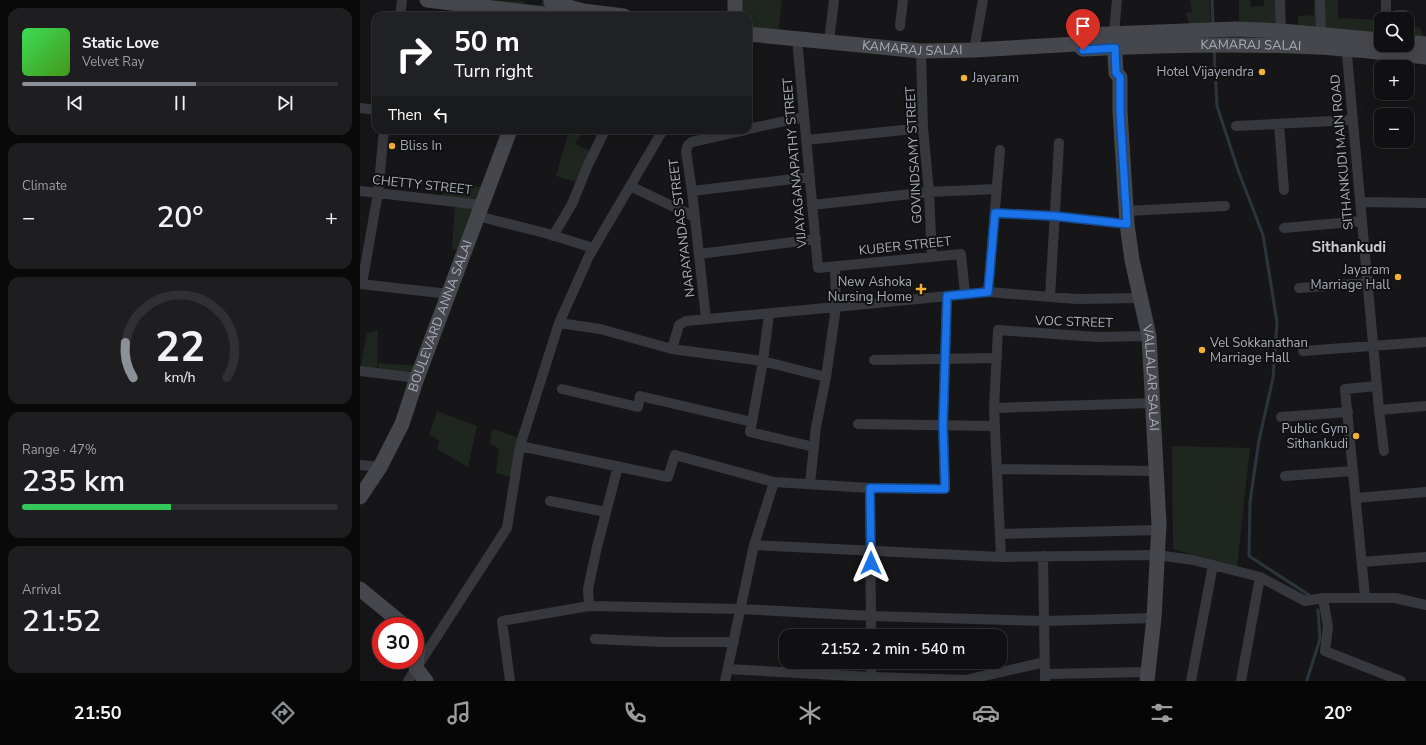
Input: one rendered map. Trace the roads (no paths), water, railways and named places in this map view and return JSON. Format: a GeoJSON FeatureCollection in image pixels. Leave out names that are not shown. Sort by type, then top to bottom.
{"type":"FeatureCollection","features":[{"type":"Feature","properties":{"kind":"main road"},"geometry":{"type":"LineString","coordinates":[[428,0],[560,8],[592,12]]}},
{"type":"Feature","properties":{"kind":"main road"},"geometry":{"type":"LineString","coordinates":[[735,0],[735,12]]}},
{"type":"Feature","properties":{"kind":"main road","name":"KAMARAJ SALAI"},"geometry":{"type":"LineString","coordinates":[[752,34],[922,51],[974,50],[1078,44],[1083,50],[1119,41],[1188,31],[1236,29],[1321,34],[1346,43],[1426,57]]}},
{"type":"Feature","properties":{"kind":"main road","name":"KAMARAJ SALAI"},"geometry":{"type":"LineString","coordinates":[[1119,41],[1189,46],[1237,45],[1318,47],[1374,41]]}},
{"type":"Feature","properties":{"kind":"main road","name":"VALLALAR SALAI"},"geometry":{"type":"LineString","coordinates":[[1119,41],[1116,73],[1120,77],[1120,111],[1127,217],[1132,260],[1148,336],[1153,403],[1158,530],[1154,618],[1148,676]]}},
{"type":"Feature","properties":{"kind":"main road"},"geometry":{"type":"LineString","coordinates":[[1414,43],[1426,44]]}},
{"type":"Feature","properties":{"kind":"main road","name":"BOULEVARD ANNA SALAI"},"geometry":{"type":"LineString","coordinates":[[360,497],[380,467],[402,424],[417,378],[508,134]]}},
{"type":"Feature","properties":{"kind":"main road"},"geometry":{"type":"LineString","coordinates":[[360,589],[394,617]]}},
{"type":"Feature","properties":{"kind":"main road"},"geometry":{"type":"LineString","coordinates":[[412,675],[426,681]]}},
{"type":"Feature","properties":{"kind":"street"},"geometry":{"type":"LineString","coordinates":[[400,12],[402,0]]}},
{"type":"Feature","properties":{"kind":"street"},"geometry":{"type":"LineString","coordinates":[[829,42],[834,0]]}},
{"type":"Feature","properties":{"kind":"street"},"geometry":{"type":"LineString","coordinates":[[900,26],[903,0]]}},
{"type":"Feature","properties":{"kind":"street"},"geometry":{"type":"LineString","coordinates":[[974,50],[983,0]]}},
{"type":"Feature","properties":{"kind":"street"},"geometry":{"type":"LineString","coordinates":[[1116,0],[1119,41]]}},
{"type":"Feature","properties":{"kind":"street"},"geometry":{"type":"LineString","coordinates":[[1280,0],[1281,31]]}},
{"type":"Feature","properties":{"kind":"street"},"geometry":{"type":"LineString","coordinates":[[1320,0],[1321,34]]}},
{"type":"Feature","properties":{"kind":"street"},"geometry":{"type":"LineString","coordinates":[[1386,0],[1386,12]]}},
{"type":"Feature","properties":{"kind":"street","name":"VIJAYAGANAPATHY STREET"},"geometry":{"type":"LineString","coordinates":[[797,39],[818,268],[835,267]]}},
{"type":"Feature","properties":{"kind":"street","name":"SITHANKUDI MAIN ROAD"},"geometry":{"type":"LineString","coordinates":[[1346,43],[1367,283],[1384,451]]}},
{"type":"Feature","properties":{"kind":"street","name":"GOVINDSAMY STREET"},"geometry":{"type":"LineString","coordinates":[[922,51],[923,128],[929,192],[932,256]]}},
{"type":"Feature","properties":{"kind":"street"},"geometry":{"type":"LineString","coordinates":[[360,108],[372,110]]}},
{"type":"Feature","properties":{"kind":"street","name":"NARAYANDAS STREET"},"geometry":{"type":"LineString","coordinates":[[752,129],[804,117]]}},
{"type":"Feature","properties":{"kind":"street"},"geometry":{"type":"LineString","coordinates":[[1236,126],[1352,120]]}},
{"type":"Feature","properties":{"kind":"street"},"geometry":{"type":"LineString","coordinates":[[1279,124],[1284,190]]}},
{"type":"Feature","properties":{"kind":"street"},"geometry":{"type":"LineString","coordinates":[[806,140],[923,128]]}},
{"type":"Feature","properties":{"kind":"street"},"geometry":{"type":"LineString","coordinates":[[384,134],[378,193],[361,284],[449,294]]}},
{"type":"Feature","properties":{"kind":"street"},"geometry":{"type":"LineString","coordinates":[[553,236],[572,204],[587,166],[603,134]]}},
{"type":"Feature","properties":{"kind":"street"},"geometry":{"type":"LineString","coordinates":[[412,675],[507,528],[520,446],[559,323],[593,248],[661,134]]}},
{"type":"Feature","properties":{"kind":"street","name":"NARAYANDAS STREET"},"geometry":{"type":"LineString","coordinates":[[706,319],[692,191],[686,151],[688,145],[692,142],[729,134]]}},
{"type":"Feature","properties":{"kind":"street"},"geometry":{"type":"LineString","coordinates":[[1050,297],[1059,143]]}},
{"type":"Feature","properties":{"kind":"street"},"geometry":{"type":"LineString","coordinates":[[988,292],[1000,150]]}},
{"type":"Feature","properties":{"kind":"street"},"geometry":{"type":"LineString","coordinates":[[692,191],[810,177]]}},
{"type":"Feature","properties":{"kind":"street"},"geometry":{"type":"LineString","coordinates":[[630,186],[695,217]]}},
{"type":"Feature","properties":{"kind":"street"},"geometry":{"type":"LineString","coordinates":[[812,205],[929,192],[996,189]]}},
{"type":"Feature","properties":{"kind":"street","name":"CHETTY STREET"},"geometry":{"type":"LineString","coordinates":[[360,192],[378,193],[479,210],[553,236],[593,248]]}},
{"type":"Feature","properties":{"kind":"street"},"geometry":{"type":"LineString","coordinates":[[1360,202],[1426,202]]}},
{"type":"Feature","properties":{"kind":"street"},"geometry":{"type":"LineString","coordinates":[[995,213],[1054,216],[1127,217],[1225,206]]}},
{"type":"Feature","properties":{"kind":"street"},"geometry":{"type":"LineString","coordinates":[[1284,228],[1362,221]]}},
{"type":"Feature","properties":{"kind":"street"},"geometry":{"type":"LineString","coordinates":[[699,254],[816,239]]}},
{"type":"Feature","properties":{"kind":"street","name":"KUBER STREET"},"geometry":{"type":"LineString","coordinates":[[835,267],[960,254],[964,294]]}},
{"type":"Feature","properties":{"kind":"street"},"geometry":{"type":"LineString","coordinates":[[810,484],[816,426],[826,377],[836,307],[835,267]]}},
{"type":"Feature","properties":{"kind":"street"},"geometry":{"type":"LineString","coordinates":[[1299,288],[1367,283]]}},
{"type":"Feature","properties":{"kind":"street"},"geometry":{"type":"LineString","coordinates":[[672,349],[679,325],[682,322],[706,319],[988,292],[1077,299],[1141,298]]}},
{"type":"Feature","properties":{"kind":"street"},"geometry":{"type":"LineString","coordinates":[[520,446],[668,477],[675,454],[774,482],[870,488],[945,489],[943,425],[947,296]]}},
{"type":"Feature","properties":{"kind":"street"},"geometry":{"type":"LineString","coordinates":[[769,314],[763,361],[750,432],[814,447]]}},
{"type":"Feature","properties":{"kind":"street"},"geometry":{"type":"LineString","coordinates":[[559,323],[600,329],[672,349],[763,361],[826,377]]}},
{"type":"Feature","properties":{"kind":"street","name":"VOC STREET"},"geometry":{"type":"LineString","coordinates":[[997,358],[998,330],[1097,337],[1148,336]]}},
{"type":"Feature","properties":{"kind":"street"},"geometry":{"type":"LineString","coordinates":[[1303,351],[1426,342]]}},
{"type":"Feature","properties":{"kind":"street"},"geometry":{"type":"LineString","coordinates":[[874,360],[997,358],[994,408],[1001,557]]}},
{"type":"Feature","properties":{"kind":"street"},"geometry":{"type":"LineString","coordinates":[[360,372],[417,378]]}},
{"type":"Feature","properties":{"kind":"street"},"geometry":{"type":"LineString","coordinates":[[1365,597],[1345,389],[1377,386]]}},
{"type":"Feature","properties":{"kind":"street"},"geometry":{"type":"LineString","coordinates":[[562,389],[638,407],[640,396],[752,422]]}},
{"type":"Feature","properties":{"kind":"street"},"geometry":{"type":"LineString","coordinates":[[994,408],[1153,403]]}},
{"type":"Feature","properties":{"kind":"street"},"geometry":{"type":"LineString","coordinates":[[1379,410],[1426,406]]}},
{"type":"Feature","properties":{"kind":"street"},"geometry":{"type":"LineString","coordinates":[[1281,417],[1348,412]]}},
{"type":"Feature","properties":{"kind":"street"},"geometry":{"type":"LineString","coordinates":[[858,424],[995,426]]}},
{"type":"Feature","properties":{"kind":"street"},"geometry":{"type":"LineString","coordinates":[[360,465],[380,467]]}},
{"type":"Feature","properties":{"kind":"street"},"geometry":{"type":"LineString","coordinates":[[589,606],[588,590],[618,466]]}},
{"type":"Feature","properties":{"kind":"street"},"geometry":{"type":"LineString","coordinates":[[997,469],[1156,471]]}},
{"type":"Feature","properties":{"kind":"street"},"geometry":{"type":"LineString","coordinates":[[1285,476],[1353,471]]}},
{"type":"Feature","properties":{"kind":"street"},"geometry":{"type":"LineString","coordinates":[[725,681],[754,545],[774,482]]}},
{"type":"Feature","properties":{"kind":"street"},"geometry":{"type":"LineString","coordinates":[[870,488],[871,629]]}},
{"type":"Feature","properties":{"kind":"street"},"geometry":{"type":"LineString","coordinates":[[1356,498],[1426,492]]}},
{"type":"Feature","properties":{"kind":"street"},"geometry":{"type":"LineString","coordinates":[[550,500],[606,512]]}},
{"type":"Feature","properties":{"kind":"street"},"geometry":{"type":"LineString","coordinates":[[1000,534],[1158,530]]}},
{"type":"Feature","properties":{"kind":"street"},"geometry":{"type":"LineString","coordinates":[[754,545],[1001,557],[1157,554],[1193,560],[1260,577],[1305,601],[1323,598],[1395,598],[1426,606]]}},
{"type":"Feature","properties":{"kind":"street"},"geometry":{"type":"LineString","coordinates":[[1043,556],[1045,678],[1148,676]]}},
{"type":"Feature","properties":{"kind":"street"},"geometry":{"type":"LineString","coordinates":[[1362,562],[1426,557]]}},
{"type":"Feature","properties":{"kind":"street"},"geometry":{"type":"LineString","coordinates":[[1191,681],[1213,566]]}},
{"type":"Feature","properties":{"kind":"street"},"geometry":{"type":"LineString","coordinates":[[1241,681],[1260,577]]}},
{"type":"Feature","properties":{"kind":"street"},"geometry":{"type":"LineString","coordinates":[[1323,598],[1328,628],[1325,651],[1401,681]]}},
{"type":"Feature","properties":{"kind":"street"},"geometry":{"type":"LineString","coordinates":[[510,681],[502,621],[589,606],[741,609],[871,616],[1044,621],[1154,618]]}},
{"type":"Feature","properties":{"kind":"street"},"geometry":{"type":"LineString","coordinates":[[595,639],[663,642],[734,642]]}},
{"type":"Feature","properties":{"kind":"street"},"geometry":{"type":"LineString","coordinates":[[728,669],[871,679],[966,680],[1045,662]]}},
{"type":"Feature","properties":{"kind":"waterway"},"geometry":{"type":"LineString","coordinates":[[1212,0],[1213,26]]}},
{"type":"Feature","properties":{"kind":"waterway"},"geometry":{"type":"LineString","coordinates":[[1214,49],[1217,106],[1238,170],[1263,235],[1277,322],[1273,378],[1259,440],[1250,502],[1249,556],[1309,595]]}},
{"type":"Feature","properties":{"kind":"waterway"},"geometry":{"type":"LineString","coordinates":[[1307,681],[1320,639],[1318,610]]}},
{"type":"Feature","properties":{"kind":"place","name":"Hotel Vijayendra"},"geometry":{"type":"Point","coordinates":[1262,72]}},
{"type":"Feature","properties":{"kind":"place","name":"Jayaram"},"geometry":{"type":"Point","coordinates":[964,78]}},
{"type":"Feature","properties":{"kind":"place","name":"Bliss In"},"geometry":{"type":"Point","coordinates":[392,146]}},
{"type":"Feature","properties":{"kind":"place","name":"Jayaram Marriage Hall"},"geometry":{"type":"Point","coordinates":[1398,277]}},
{"type":"Feature","properties":{"kind":"place","name":"New Ashoka Nursing Home"},"geometry":{"type":"Point","coordinates":[921,289]}},
{"type":"Feature","properties":{"kind":"place","name":"Vel Sokkanathan Marriage Hall"},"geometry":{"type":"Point","coordinates":[1202,350]}},
{"type":"Feature","properties":{"kind":"place","name":"Public Gym Sithankudi"},"geometry":{"type":"Point","coordinates":[1356,436]}},
{"type":"Feature","properties":{"kind":"district","name":"Sithankudi"},"geometry":{"type":"Point","coordinates":[1349,247]}}]}
